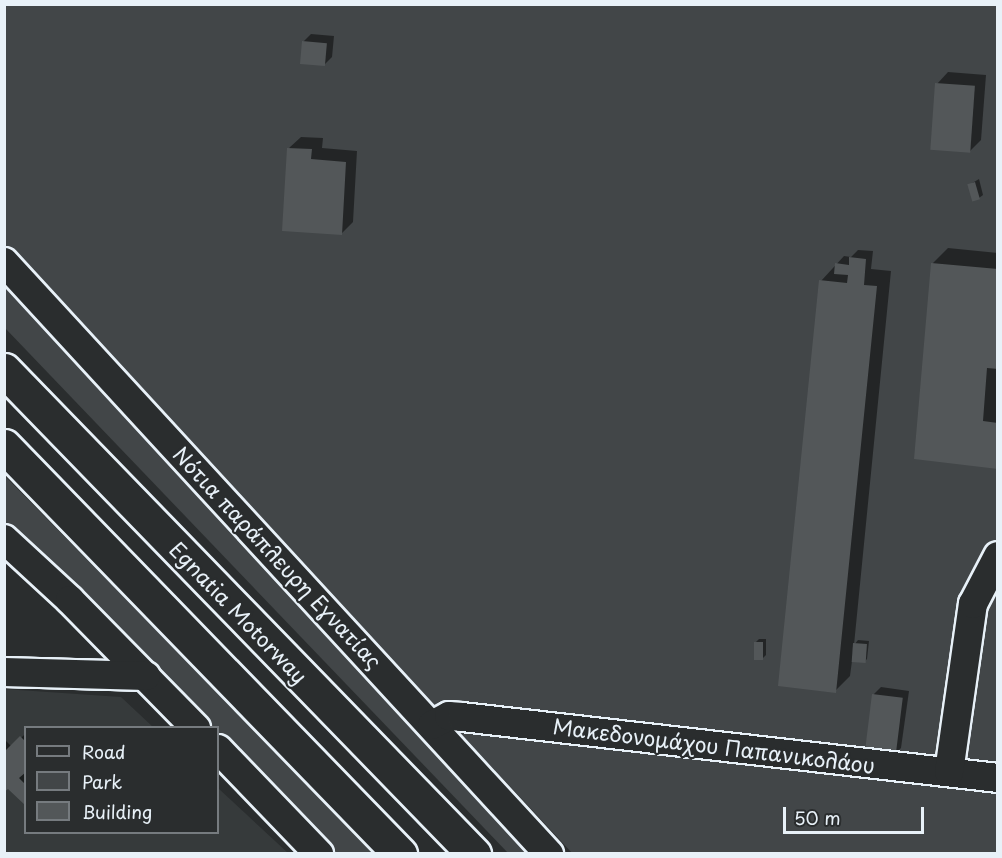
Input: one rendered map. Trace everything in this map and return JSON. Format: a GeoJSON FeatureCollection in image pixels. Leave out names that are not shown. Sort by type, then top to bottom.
{"type":"FeatureCollection","features":[{"type":"Feature","properties":{"kind":"highway","name":"Egnatia Motorway"},"geometry":{"type":"LineString","coordinates":[[4,370],[474,854]]}},
{"type":"Feature","properties":{"kind":"highway"},"geometry":{"type":"LineString","coordinates":[[4,446],[400,854]]}},
{"type":"Feature","properties":{"kind":"street","name":"Νότια παράπλευρη Εγνατίας"},"geometry":{"type":"LineString","coordinates":[[4,262],[549,854]]}},
{"type":"Feature","properties":{"kind":"street"},"geometry":{"type":"LineString","coordinates":[[4,539],[146,676],[194,726]]}},
{"type":"Feature","properties":{"kind":"street"},"geometry":{"type":"LineString","coordinates":[[949,772],[973,604],[994,567]]}},
{"type":"Feature","properties":{"kind":"street"},"geometry":{"type":"LineString","coordinates":[[4,672],[146,676]]}},
{"type":"Feature","properties":{"kind":"street","name":"Μακεδονομάχου Παπανικολάου"},"geometry":{"type":"LineString","coordinates":[[432,725],[449,716],[462,717],[998,778]]}},
{"type":"Feature","properties":{"kind":"street"},"geometry":{"type":"LineString","coordinates":[[219,750],[319,854]]}},
{"type":"Feature","properties":{"kind":"shaded area"},"geometry":{"type":"Polygon","coordinates":[[[4,689],[121,697],[152,726],[24,726],[24,834],[219,834],[219,789],[288,853],[5,853],[4,689]]]}},
{"type":"Feature","properties":{"kind":"green space"},"geometry":{"type":"Polygon","coordinates":[[[5,5],[997,5],[997,853],[572,853],[5,245],[5,5]]]}},
{"type":"Feature","properties":{"kind":"green space"},"geometry":{"type":"Polygon","coordinates":[[[4,278],[538,853],[508,853],[5,328],[4,278]]]}},
{"type":"Feature","properties":{"kind":"green space"},"geometry":{"type":"Polygon","coordinates":[[[4,475],[375,853],[332,853],[219,737],[219,726],[209,726],[5,526],[4,475]]]}},
{"type":"Feature","properties":{"kind":"building"},"geometry":{"type":"Polygon","coordinates":[[[302,41],[327,43],[325,66],[300,64],[302,41]]]}},
{"type":"Feature","properties":{"kind":"building"},"geometry":{"type":"Polygon","coordinates":[[[935,83],[975,86],[970,153],[930,150],[935,83]]]}},
{"type":"Feature","properties":{"kind":"building"},"geometry":{"type":"Polygon","coordinates":[[[287,148],[312,149],[311,159],[346,162],[342,235],[282,231],[287,148]]]}},
{"type":"Feature","properties":{"kind":"building"},"geometry":{"type":"Polygon","coordinates":[[[975,182],[980,199],[972,202],[967,184],[975,182]]]}},
{"type":"Feature","properties":{"kind":"building"},"geometry":{"type":"Polygon","coordinates":[[[849,257],[866,259],[864,285],[877,286],[836,693],[778,686],[819,280],[847,283],[848,275],[834,274],[835,263],[849,265],[849,257]]]}},
{"type":"Feature","properties":{"kind":"building"},"geometry":{"type":"Polygon","coordinates":[[[931,263],[998,269],[998,369],[987,368],[983,421],[998,423],[998,469],[914,459],[931,263]]]}},
{"type":"Feature","properties":{"kind":"building"},"geometry":{"type":"Polygon","coordinates":[[[754,642],[763,642],[763,660],[754,660],[754,642]]]}},
{"type":"Feature","properties":{"kind":"building"},"geometry":{"type":"Polygon","coordinates":[[[853,643],[867,644],[866,663],[852,662],[853,643]]]}},
{"type":"Feature","properties":{"kind":"building"},"geometry":{"type":"Polygon","coordinates":[[[872,694],[903,698],[895,757],[865,754],[872,694]]]}},
{"type":"Feature","properties":{"kind":"building"},"geometry":{"type":"Polygon","coordinates":[[[20,736],[24,740],[24,774],[19,778],[24,783],[24,804],[8,789],[4,792],[4,752],[20,736]]]}}]}
